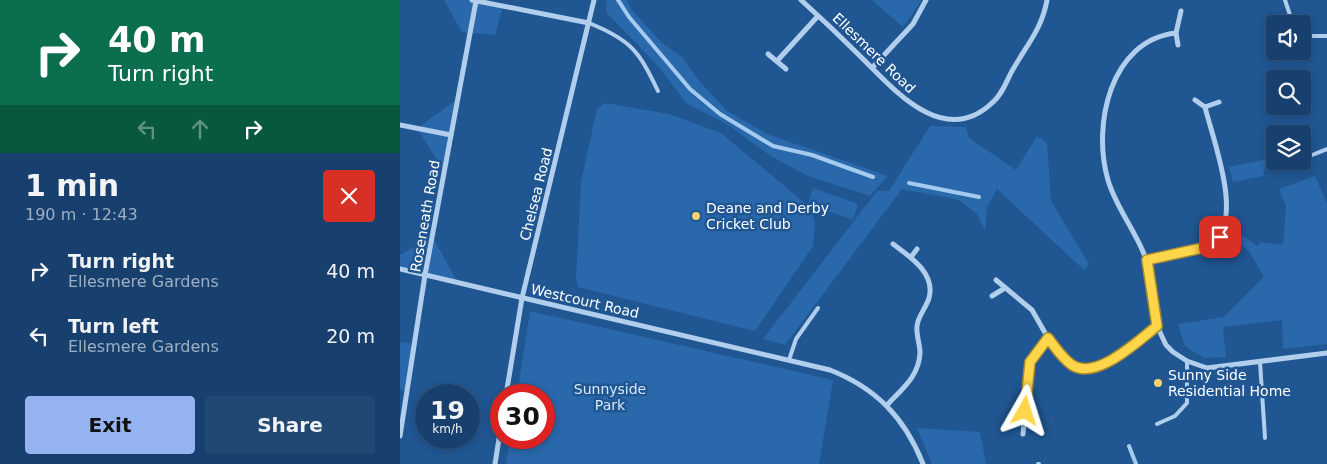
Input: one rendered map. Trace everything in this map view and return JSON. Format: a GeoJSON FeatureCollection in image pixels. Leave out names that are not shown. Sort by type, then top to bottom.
{"type":"FeatureCollection","features":[{"type":"Feature","properties":{"kind":"street"},"geometry":{"type":"LineString","coordinates":[[474,0],[589,23]]}},
{"type":"Feature","properties":{"kind":"street","name":"Roseneath Road"},"geometry":{"type":"LineString","coordinates":[[400,436],[425,276],[474,0]]}},
{"type":"Feature","properties":{"kind":"street","name":"Chelsea Road"},"geometry":{"type":"LineString","coordinates":[[508,384],[522,298],[594,0]]}},
{"type":"Feature","properties":{"kind":"street","name":"Ellesmere Road"},"geometry":{"type":"LineString","coordinates":[[801,0],[908,102],[918,109],[942,118],[956,119],[969,117],[991,105],[997,98],[1012,70],[1036,36],[1047,0]]}},
{"type":"Feature","properties":{"kind":"street"},"geometry":{"type":"LineString","coordinates":[[872,68],[913,24],[926,0]]}},
{"type":"Feature","properties":{"kind":"street"},"geometry":{"type":"LineString","coordinates":[[1178,45],[1176,33],[1181,11]]}},
{"type":"Feature","properties":{"kind":"street"},"geometry":{"type":"LineString","coordinates":[[777,61],[818,16]]}},
{"type":"Feature","properties":{"kind":"street"},"geometry":{"type":"LineString","coordinates":[[1176,33],[1152,38],[1130,56],[1114,84],[1104,118],[1102,152],[1108,181],[1119,210],[1147,260],[1157,326],[1166,345],[1187,361],[1207,368],[1327,353]]}},
{"type":"Feature","properties":{"kind":"street"},"geometry":{"type":"LineString","coordinates":[[768,54],[786,69]]}},
{"type":"Feature","properties":{"kind":"street"},"geometry":{"type":"LineString","coordinates":[[1147,260],[1202,248],[1220,237],[1225,226],[1228,203],[1205,107],[1195,100]]}},
{"type":"Feature","properties":{"kind":"street"},"geometry":{"type":"LineString","coordinates":[[1205,107],[1219,102]]}},
{"type":"Feature","properties":{"kind":"street"},"geometry":{"type":"LineString","coordinates":[[400,125],[451,135]]}},
{"type":"Feature","properties":{"kind":"street"},"geometry":{"type":"LineString","coordinates":[[888,404],[910,381],[918,366],[918,322],[930,296],[928,280],[922,268],[893,244]]}},
{"type":"Feature","properties":{"kind":"street"},"geometry":{"type":"LineString","coordinates":[[911,257],[917,249]]}},
{"type":"Feature","properties":{"kind":"street","name":"Westcourt Road"},"geometry":{"type":"LineString","coordinates":[[400,269],[765,354],[842,375],[868,389],[888,404],[906,428],[923,464]]}},
{"type":"Feature","properties":{"kind":"street"},"geometry":{"type":"LineString","coordinates":[[996,280],[1032,310],[1048,338],[1070,364],[1087,369],[1097,367],[1114,358],[1157,326]]}},
{"type":"Feature","properties":{"kind":"street"},"geometry":{"type":"LineString","coordinates":[[992,296],[1005,288]]}},
{"type":"Feature","properties":{"kind":"street"},"geometry":{"type":"LineString","coordinates":[[1023,434],[1030,362],[1048,338]]}},
{"type":"Feature","properties":{"kind":"street"},"geometry":{"type":"LineString","coordinates":[[1025,411],[1035,412]]}},
{"type":"Feature","properties":{"kind":"street"},"geometry":{"type":"LineString","coordinates":[[495,464],[497,449]]}},
{"type":"Feature","properties":{"kind":"lane"},"geometry":{"type":"LineString","coordinates":[[1285,0],[1289,15]]}},
{"type":"Feature","properties":{"kind":"lane"},"geometry":{"type":"LineString","coordinates":[[589,23],[618,35],[643,59],[658,91]]}},
{"type":"Feature","properties":{"kind":"lane"},"geometry":{"type":"LineString","coordinates":[[1311,36],[1327,36]]}},
{"type":"Feature","properties":{"kind":"lane"},"geometry":{"type":"LineString","coordinates":[[1311,156],[1327,149]]}},
{"type":"Feature","properties":{"kind":"lane"},"geometry":{"type":"LineString","coordinates":[[789,360],[796,339],[818,308]]}},
{"type":"Feature","properties":{"kind":"lane"},"geometry":{"type":"LineString","coordinates":[[1157,424],[1175,416],[1188,403],[1187,361]]}},
{"type":"Feature","properties":{"kind":"lane"},"geometry":{"type":"LineString","coordinates":[[1260,362],[1265,438]]}},
{"type":"Feature","properties":{"kind":"green space"},"geometry":{"type":"Polygon","coordinates":[[[444,0],[472,0],[503,6],[495,35],[462,32],[444,0]]]}},
{"type":"Feature","properties":{"kind":"green space"},"geometry":{"type":"Polygon","coordinates":[[[607,0],[627,0],[631,9],[662,43],[682,57],[700,82],[727,111],[767,134],[888,176],[870,196],[808,176],[772,157],[727,124],[687,104],[657,65],[606,12],[607,0]]]}},
{"type":"Feature","properties":{"kind":"green space"},"geometry":{"type":"Polygon","coordinates":[[[872,0],[922,0],[903,27],[872,0]]]}},
{"type":"Feature","properties":{"kind":"green space"},"geometry":{"type":"Polygon","coordinates":[[[458,99],[444,171],[417,128],[458,99]]]}},
{"type":"Feature","properties":{"kind":"green space","name":"Deane and Derby Cricket Club"},"geometry":{"type":"Polygon","coordinates":[[[605,103],[669,114],[721,133],[811,208],[815,224],[813,246],[755,331],[578,287],[576,280],[581,182],[597,109],[605,103]]]}},
{"type":"Feature","properties":{"kind":"green space"},"geometry":{"type":"Polygon","coordinates":[[[930,126],[966,127],[969,138],[1016,170],[1037,136],[1047,143],[1051,201],[1089,264],[1084,270],[997,189],[987,207],[985,231],[977,214],[959,200],[902,189],[785,345],[763,339],[877,191],[889,191],[930,126]]]}},
{"type":"Feature","properties":{"kind":"green space"},"geometry":{"type":"Polygon","coordinates":[[[1266,159],[1263,176],[1233,182],[1229,167],[1266,159]]]}},
{"type":"Feature","properties":{"kind":"green space"},"geometry":{"type":"Polygon","coordinates":[[[1315,176],[1327,203],[1327,344],[1283,349],[1282,320],[1223,327],[1226,357],[1204,358],[1185,346],[1178,324],[1224,317],[1264,277],[1249,251],[1236,241],[1242,235],[1257,246],[1261,242],[1283,245],[1286,207],[1279,189],[1315,176]]]}},
{"type":"Feature","properties":{"kind":"green space"},"geometry":{"type":"Polygon","coordinates":[[[813,188],[858,204],[853,220],[808,204],[813,188]]]}},
{"type":"Feature","properties":{"kind":"green space"},"geometry":{"type":"Polygon","coordinates":[[[432,236],[458,283],[400,267],[400,255],[432,236]]]}},
{"type":"Feature","properties":{"kind":"green space","name":"Sunnyside Park"},"geometry":{"type":"Polygon","coordinates":[[[530,311],[833,380],[819,464],[506,464],[508,449],[555,449],[555,384],[519,384],[530,311]]]}},
{"type":"Feature","properties":{"kind":"green space"},"geometry":{"type":"Polygon","coordinates":[[[400,342],[414,344],[407,390],[400,389],[400,342]]]}},
{"type":"Feature","properties":{"kind":"green space"},"geometry":{"type":"Polygon","coordinates":[[[917,428],[980,432],[986,464],[932,464],[917,428]]]}},
{"type":"Feature","properties":{"kind":"waterway"},"geometry":{"type":"LineString","coordinates":[[618,0],[629,17],[690,89],[720,114],[773,146],[812,155],[873,177]]}},
{"type":"Feature","properties":{"kind":"waterway"},"geometry":{"type":"LineString","coordinates":[[909,183],[979,197]]}},
{"type":"Feature","properties":{"kind":"waterway"},"geometry":{"type":"LineString","coordinates":[[1129,446],[1136,464]]}},
{"type":"Feature","properties":{"kind":"place","name":"Deane and Derby Cricket Club"},"geometry":{"type":"Point","coordinates":[696,216]}},
{"type":"Feature","properties":{"kind":"place","name":"Sunny Side Residential Home"},"geometry":{"type":"Point","coordinates":[1158,383]}},
{"type":"Feature","properties":{"kind":"route"},"geometry":{"type":"LineString","coordinates":[[1025,411],[1030,362],[1033,355],[1048,338],[1070,364],[1078,368],[1097,367],[1114,358],[1157,326],[1147,260],[1202,248],[1220,237]]}}]}
